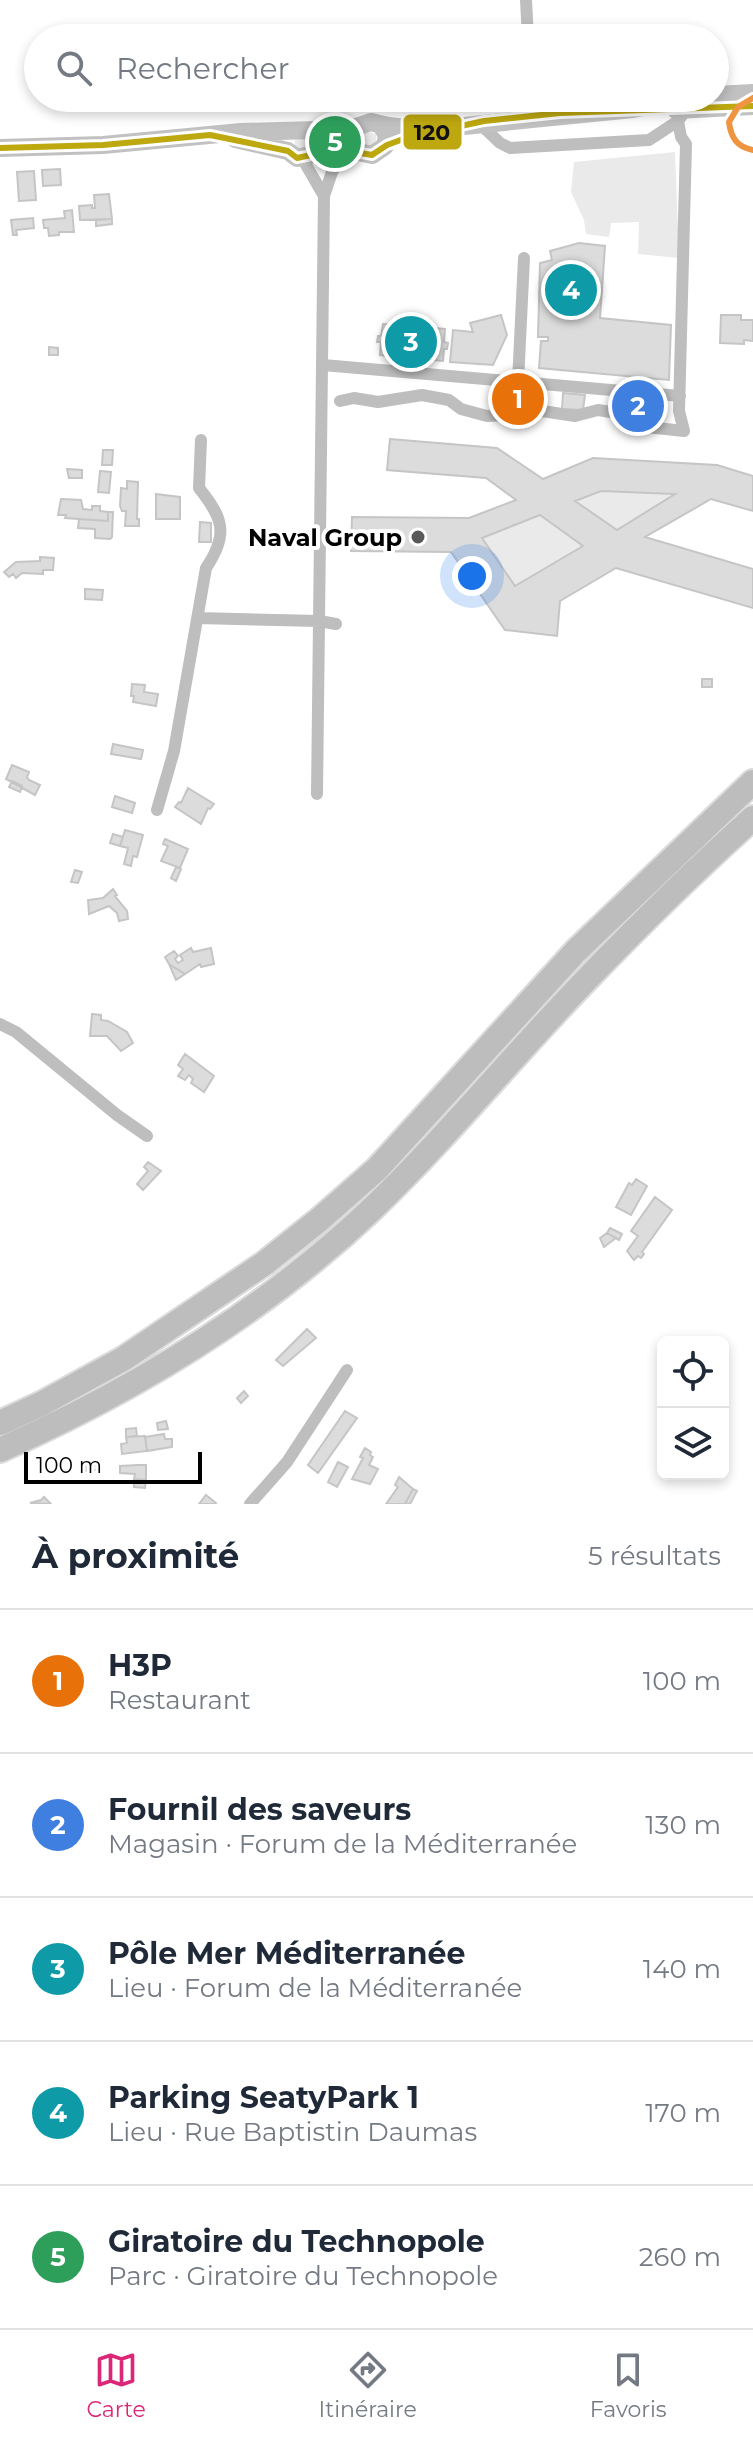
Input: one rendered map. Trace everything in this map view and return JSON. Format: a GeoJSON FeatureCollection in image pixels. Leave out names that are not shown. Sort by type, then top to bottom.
{"type":"FeatureCollection","features":[{"type":"Feature","properties":{"kind":"highway"},"geometry":{"type":"LineString","coordinates":[[0,1423],[123,1359],[265,1263],[319,1220],[377,1169],[576,951],[753,782]]}},
{"type":"Feature","properties":{"kind":"highway"},"geometry":{"type":"LineString","coordinates":[[0,1450],[66,1421],[149,1375],[230,1322],[307,1265],[373,1208],[588,978],[753,818]]}},
{"type":"Feature","properties":{"kind":"main road"},"geometry":{"type":"LineString","coordinates":[[729,94],[753,93]]}},
{"type":"Feature","properties":{"kind":"main road"},"geometry":{"type":"LineString","coordinates":[[729,106],[753,106]]}},
{"type":"Feature","properties":{"kind":"main road"},"geometry":{"type":"LineString","coordinates":[[0,148],[103,145],[302,129],[350,129],[371,122],[382,127],[415,130],[595,112]]}},
{"type":"Feature","properties":{"kind":"main road"},"geometry":{"type":"LineString","coordinates":[[382,127],[387,135],[385,146]]}},
{"type":"Feature","properties":{"kind":"main road"},"geometry":{"type":"LineString","coordinates":[[210,135],[295,155],[345,151],[372,155],[385,146],[444,128]]}},
{"type":"Feature","properties":{"kind":"main road"},"geometry":{"type":"LineString","coordinates":[[290,132],[286,142],[295,155]]}},
{"type":"Feature","properties":{"kind":"street"},"geometry":{"type":"LineString","coordinates":[[526,0],[527,24]]}},
{"type":"Feature","properties":{"kind":"street"},"geometry":{"type":"LineString","coordinates":[[531,112],[531,117]]}},
{"type":"Feature","properties":{"kind":"street"},"geometry":{"type":"LineString","coordinates":[[649,140],[682,112]]}},
{"type":"Feature","properties":{"kind":"street"},"geometry":{"type":"LineString","coordinates":[[340,401],[354,398],[378,402],[422,395],[449,400],[461,409],[487,416],[510,415],[529,409],[575,416],[598,410],[617,413],[647,427],[684,431],[679,411],[686,144],[679,130],[686,112]]}},
{"type":"Feature","properties":{"kind":"street"},"geometry":{"type":"LineString","coordinates":[[479,123],[510,148],[649,140],[672,140],[686,144]]}},
{"type":"Feature","properties":{"kind":"street"},"geometry":{"type":"LineString","coordinates":[[317,794],[324,196],[332,172],[345,151]]}},
{"type":"Feature","properties":{"kind":"street"},"geometry":{"type":"LineString","coordinates":[[295,155],[324,196]]}},
{"type":"Feature","properties":{"kind":"street"},"geometry":{"type":"LineString","coordinates":[[518,382],[524,258]]}},
{"type":"Feature","properties":{"kind":"street"},"geometry":{"type":"LineString","coordinates":[[323,365],[680,396]]}},
{"type":"Feature","properties":{"kind":"street"},"geometry":{"type":"LineString","coordinates":[[157,810],[174,751],[206,568],[218,551],[222,528],[216,510],[199,488],[201,440]]}},
{"type":"Feature","properties":{"kind":"street"},"geometry":{"type":"LineString","coordinates":[[198,618],[336,624]]}},
{"type":"Feature","properties":{"kind":"street"},"geometry":{"type":"LineString","coordinates":[[0,1024],[16,1032],[147,1136]]}},
{"type":"Feature","properties":{"kind":"street"},"geometry":{"type":"LineString","coordinates":[[250,1504],[287,1462],[347,1370]]}},
{"type":"Feature","properties":{"kind":"shaded area"},"geometry":{"type":"Polygon","coordinates":[[[367,131],[376,134],[376,145],[368,149],[304,152],[295,148],[295,139],[367,131]]]}},
{"type":"Feature","properties":{"kind":"shaded area"},"geometry":{"type":"Polygon","coordinates":[[[675,152],[679,258],[638,254],[639,222],[611,223],[609,237],[586,234],[584,220],[571,192],[574,162],[675,152]]]}},
{"type":"Feature","properties":{"kind":"shaded area"},"geometry":{"type":"Polygon","coordinates":[[[601,491],[675,494],[617,530],[575,501],[601,491]]]}},
{"type":"Feature","properties":{"kind":"shaded area"},"geometry":{"type":"Polygon","coordinates":[[[540,515],[583,546],[515,586],[482,538],[540,515]]]}},
{"type":"Feature","properties":{"kind":"building"},"geometry":{"type":"Polygon","coordinates":[[[60,169],[61,185],[43,186],[42,170],[60,169]]]}},
{"type":"Feature","properties":{"kind":"building"},"geometry":{"type":"Polygon","coordinates":[[[34,171],[36,200],[19,201],[17,172],[34,171]]]}},
{"type":"Feature","properties":{"kind":"building"},"geometry":{"type":"Polygon","coordinates":[[[109,194],[112,219],[80,220],[79,206],[92,205],[95,208],[94,195],[109,194]]]}},
{"type":"Feature","properties":{"kind":"building"},"geometry":{"type":"Polygon","coordinates":[[[72,210],[74,232],[49,236],[43,220],[65,218],[64,211],[72,210]]]}},
{"type":"Feature","properties":{"kind":"building"},"geometry":{"type":"Polygon","coordinates":[[[33,218],[34,228],[16,230],[17,235],[13,235],[11,220],[33,218]]]}},
{"type":"Feature","properties":{"kind":"building"},"geometry":{"type":"Polygon","coordinates":[[[112,219],[112,224],[96,226],[96,220],[112,219]]]}},
{"type":"Feature","properties":{"kind":"building"},"geometry":{"type":"Polygon","coordinates":[[[579,243],[605,246],[600,318],[671,325],[669,380],[539,368],[541,341],[548,341],[548,337],[538,337],[540,263],[552,260],[550,251],[579,243]]]}},
{"type":"Feature","properties":{"kind":"building"},"geometry":{"type":"Polygon","coordinates":[[[501,315],[507,335],[493,365],[450,362],[453,330],[473,332],[470,323],[501,315]]]}},
{"type":"Feature","properties":{"kind":"building"},"geometry":{"type":"Polygon","coordinates":[[[721,315],[741,315],[741,320],[753,320],[753,341],[744,340],[744,344],[720,343],[721,315]]]}},
{"type":"Feature","properties":{"kind":"building"},"geometry":{"type":"Polygon","coordinates":[[[383,324],[445,329],[444,342],[448,343],[443,361],[380,355],[381,342],[377,342],[383,324]]]}},
{"type":"Feature","properties":{"kind":"building"},"geometry":{"type":"Polygon","coordinates":[[[49,347],[58,348],[58,355],[49,355],[49,347]]]}},
{"type":"Feature","properties":{"kind":"building"},"geometry":{"type":"Polygon","coordinates":[[[519,387],[524,403],[499,411],[494,394],[519,387]]]}},
{"type":"Feature","properties":{"kind":"building"},"geometry":{"type":"Polygon","coordinates":[[[563,393],[585,395],[583,410],[562,409],[563,393]]]}},
{"type":"Feature","properties":{"kind":"building"},"geometry":{"type":"Polygon","coordinates":[[[629,397],[652,408],[644,423],[622,413],[629,397]]]}},
{"type":"Feature","properties":{"kind":"building","name":"Naval Group"},"geometry":{"type":"Polygon","coordinates":[[[390,439],[497,448],[543,479],[593,458],[717,465],[753,476],[753,511],[711,499],[645,537],[753,569],[753,608],[616,568],[560,601],[557,636],[505,630],[451,552],[351,551],[352,517],[469,518],[516,500],[486,478],[387,470],[390,439]],[[601,491],[575,501],[617,530],[675,494],[601,491]],[[540,515],[482,538],[515,586],[583,546],[540,515]]]}},
{"type":"Feature","properties":{"kind":"building"},"geometry":{"type":"Polygon","coordinates":[[[103,450],[113,450],[112,465],[102,465],[103,450]]]}},
{"type":"Feature","properties":{"kind":"building"},"geometry":{"type":"Polygon","coordinates":[[[67,469],[82,470],[82,478],[69,478],[67,469]]]}},
{"type":"Feature","properties":{"kind":"building"},"geometry":{"type":"Polygon","coordinates":[[[100,471],[111,472],[109,493],[98,492],[100,471]]]}},
{"type":"Feature","properties":{"kind":"building"},"geometry":{"type":"Polygon","coordinates":[[[127,481],[138,482],[139,526],[125,526],[126,511],[122,511],[120,506],[121,488],[127,489],[127,481]]]}},
{"type":"Feature","properties":{"kind":"building"},"geometry":{"type":"Polygon","coordinates":[[[156,494],[180,497],[180,519],[156,519],[156,494]]]}},
{"type":"Feature","properties":{"kind":"building"},"geometry":{"type":"Polygon","coordinates":[[[61,499],[81,500],[83,509],[92,510],[92,506],[100,506],[100,511],[108,512],[108,521],[58,515],[61,499]]]}},
{"type":"Feature","properties":{"kind":"building"},"geometry":{"type":"Polygon","coordinates":[[[108,512],[113,512],[110,539],[95,538],[95,529],[78,528],[79,519],[108,521],[108,512]]]}},
{"type":"Feature","properties":{"kind":"building"},"geometry":{"type":"Polygon","coordinates":[[[200,522],[211,523],[211,542],[199,542],[200,522]]]}},
{"type":"Feature","properties":{"kind":"building"},"geometry":{"type":"Polygon","coordinates":[[[40,557],[54,558],[53,570],[43,570],[43,574],[22,573],[16,578],[4,572],[16,562],[40,561],[40,557]]]}},
{"type":"Feature","properties":{"kind":"building"},"geometry":{"type":"Polygon","coordinates":[[[85,589],[103,590],[102,600],[85,599],[85,589]]]}},
{"type":"Feature","properties":{"kind":"building"},"geometry":{"type":"Polygon","coordinates":[[[702,679],[712,679],[712,687],[702,687],[702,679]]]}},
{"type":"Feature","properties":{"kind":"building"},"geometry":{"type":"Polygon","coordinates":[[[132,684],[145,685],[144,692],[158,694],[156,706],[133,702],[132,684]]]}},
{"type":"Feature","properties":{"kind":"building"},"geometry":{"type":"Polygon","coordinates":[[[113,744],[143,750],[141,759],[111,754],[113,744]]]}},
{"type":"Feature","properties":{"kind":"building"},"geometry":{"type":"Polygon","coordinates":[[[12,765],[29,772],[29,780],[40,785],[35,795],[6,779],[12,765]]]}},
{"type":"Feature","properties":{"kind":"building"},"geometry":{"type":"Polygon","coordinates":[[[12,781],[22,786],[20,792],[9,787],[12,781]]]}},
{"type":"Feature","properties":{"kind":"building"},"geometry":{"type":"Polygon","coordinates":[[[188,788],[214,804],[208,808],[201,824],[175,807],[181,803],[188,788]]]}},
{"type":"Feature","properties":{"kind":"building"},"geometry":{"type":"Polygon","coordinates":[[[115,796],[135,803],[132,813],[112,807],[115,796]]]}},
{"type":"Feature","properties":{"kind":"building"},"geometry":{"type":"Polygon","coordinates":[[[125,830],[143,835],[131,866],[124,864],[128,848],[120,846],[125,830]]]}},
{"type":"Feature","properties":{"kind":"building"},"geometry":{"type":"Polygon","coordinates":[[[113,834],[123,837],[120,846],[110,843],[113,834]]]}},
{"type":"Feature","properties":{"kind":"building"},"geometry":{"type":"Polygon","coordinates":[[[165,839],[188,849],[180,868],[161,861],[168,846],[163,844],[165,839]]]}},
{"type":"Feature","properties":{"kind":"building"},"geometry":{"type":"Polygon","coordinates":[[[176,867],[181,869],[176,881],[171,878],[176,867]]]}},
{"type":"Feature","properties":{"kind":"building"},"geometry":{"type":"Polygon","coordinates":[[[75,870],[82,872],[78,883],[71,882],[75,870]]]}},
{"type":"Feature","properties":{"kind":"building"},"geometry":{"type":"Polygon","coordinates":[[[113,889],[127,911],[128,919],[119,921],[117,913],[109,906],[89,914],[88,900],[103,898],[113,889]]]}},
{"type":"Feature","properties":{"kind":"building"},"geometry":{"type":"Polygon","coordinates":[[[191,948],[193,952],[211,948],[214,964],[201,967],[200,964],[185,974],[169,964],[165,957],[174,951],[178,963],[183,960],[180,955],[191,948]]]}},
{"type":"Feature","properties":{"kind":"building"},"geometry":{"type":"Polygon","coordinates":[[[169,964],[185,974],[176,980],[169,964]]]}},
{"type":"Feature","properties":{"kind":"building"},"geometry":{"type":"Polygon","coordinates":[[[92,1014],[101,1015],[101,1020],[127,1032],[133,1043],[121,1051],[107,1036],[90,1036],[92,1014]]]}},
{"type":"Feature","properties":{"kind":"building"},"geometry":{"type":"Polygon","coordinates":[[[185,1054],[214,1076],[204,1092],[191,1083],[193,1079],[189,1075],[185,1080],[178,1076],[183,1069],[178,1065],[185,1054]]]}},
{"type":"Feature","properties":{"kind":"building"},"geometry":{"type":"Polygon","coordinates":[[[148,1162],[161,1171],[143,1190],[137,1184],[148,1171],[144,1167],[148,1162]]]}},
{"type":"Feature","properties":{"kind":"building"},"geometry":{"type":"Polygon","coordinates":[[[636,1179],[647,1186],[631,1215],[616,1207],[629,1183],[632,1185],[636,1179]]]}},
{"type":"Feature","properties":{"kind":"building"},"geometry":{"type":"Polygon","coordinates":[[[655,1197],[672,1210],[642,1252],[641,1258],[638,1256],[634,1260],[627,1251],[638,1236],[631,1231],[655,1197]]]}},
{"type":"Feature","properties":{"kind":"building"},"geometry":{"type":"Polygon","coordinates":[[[610,1228],[622,1234],[619,1240],[607,1233],[610,1228]]]}},
{"type":"Feature","properties":{"kind":"building"},"geometry":{"type":"Polygon","coordinates":[[[607,1233],[616,1238],[604,1247],[600,1238],[607,1233]]]}},
{"type":"Feature","properties":{"kind":"building"},"geometry":{"type":"Polygon","coordinates":[[[307,1329],[316,1338],[283,1366],[276,1360],[307,1329]]]}},
{"type":"Feature","properties":{"kind":"building"},"geometry":{"type":"Polygon","coordinates":[[[244,1391],[248,1396],[241,1403],[237,1398],[244,1391]]]}},
{"type":"Feature","properties":{"kind":"building"},"geometry":{"type":"Polygon","coordinates":[[[345,1411],[357,1418],[318,1473],[308,1465],[345,1411]]]}},
{"type":"Feature","properties":{"kind":"building"},"geometry":{"type":"Polygon","coordinates":[[[166,1421],[168,1429],[158,1430],[157,1423],[166,1421]]]}},
{"type":"Feature","properties":{"kind":"building"},"geometry":{"type":"Polygon","coordinates":[[[136,1428],[137,1436],[126,1437],[126,1429],[136,1428]]]}},
{"type":"Feature","properties":{"kind":"building"},"geometry":{"type":"Polygon","coordinates":[[[164,1434],[165,1439],[172,1439],[172,1447],[147,1451],[145,1437],[164,1434]]]}},
{"type":"Feature","properties":{"kind":"building"},"geometry":{"type":"Polygon","coordinates":[[[145,1436],[147,1451],[122,1454],[121,1444],[127,1443],[126,1437],[145,1436]]]}},
{"type":"Feature","properties":{"kind":"building"},"geometry":{"type":"Polygon","coordinates":[[[365,1448],[373,1457],[369,1465],[378,1469],[370,1484],[352,1479],[365,1448]]]}},
{"type":"Feature","properties":{"kind":"building"},"geometry":{"type":"Polygon","coordinates":[[[338,1462],[348,1467],[337,1487],[328,1482],[338,1462]]]}},
{"type":"Feature","properties":{"kind":"building"},"geometry":{"type":"Polygon","coordinates":[[[85,1464],[97,1464],[97,1470],[86,1471],[85,1464]]]}},
{"type":"Feature","properties":{"kind":"building"},"geometry":{"type":"Polygon","coordinates":[[[146,1465],[146,1480],[134,1479],[135,1474],[120,1473],[120,1466],[146,1465]]]}},
{"type":"Feature","properties":{"kind":"building"},"geometry":{"type":"Polygon","coordinates":[[[399,1477],[413,1489],[405,1504],[386,1504],[398,1487],[395,1485],[399,1477]]]}},
{"type":"Feature","properties":{"kind":"building"},"geometry":{"type":"Polygon","coordinates":[[[134,1479],[146,1480],[145,1488],[134,1487],[134,1479]]]}},
{"type":"Feature","properties":{"kind":"building"},"geometry":{"type":"Polygon","coordinates":[[[413,1489],[417,1491],[410,1504],[405,1504],[413,1489]]]}},
{"type":"Feature","properties":{"kind":"building"},"geometry":{"type":"Polygon","coordinates":[[[206,1495],[216,1503],[199,1504],[206,1495]]]}},
{"type":"Feature","properties":{"kind":"building"},"geometry":{"type":"Polygon","coordinates":[[[44,1497],[51,1504],[30,1503],[41,1500],[44,1497]]]}},
{"type":"Feature","properties":{"kind":"transit line"},"geometry":{"type":"LineString","coordinates":[[753,98],[738,107],[729,122],[736,141],[753,150]]}},
{"type":"Feature","properties":{"kind":"transit line","name":"120"},"geometry":{"type":"LineString","coordinates":[[729,107],[753,106]]}},
{"type":"Feature","properties":{"kind":"transit line","name":"120"},"geometry":{"type":"LineString","coordinates":[[0,148],[103,145],[210,135],[288,151],[297,158],[334,152],[372,155],[406,138],[484,121],[588,112]]}},
{"type":"Feature","properties":{"kind":"place","name":"Giratoire du Technopole"},"geometry":{"type":"Point","coordinates":[335,142]}},
{"type":"Feature","properties":{"kind":"place","name":"Parking SeatyPark 1"},"geometry":{"type":"Point","coordinates":[571,290]}},
{"type":"Feature","properties":{"kind":"place","name":"Pôle Mer Méditerranée"},"geometry":{"type":"Point","coordinates":[411,342]}},
{"type":"Feature","properties":{"kind":"place","name":"H3P"},"geometry":{"type":"Point","coordinates":[518,399]}},
{"type":"Feature","properties":{"kind":"place","name":"Fournil des saveurs"},"geometry":{"type":"Point","coordinates":[638,406]}},
{"type":"Feature","properties":{"kind":"place","name":"Naval Group"},"geometry":{"type":"Point","coordinates":[418,537]}}]}
